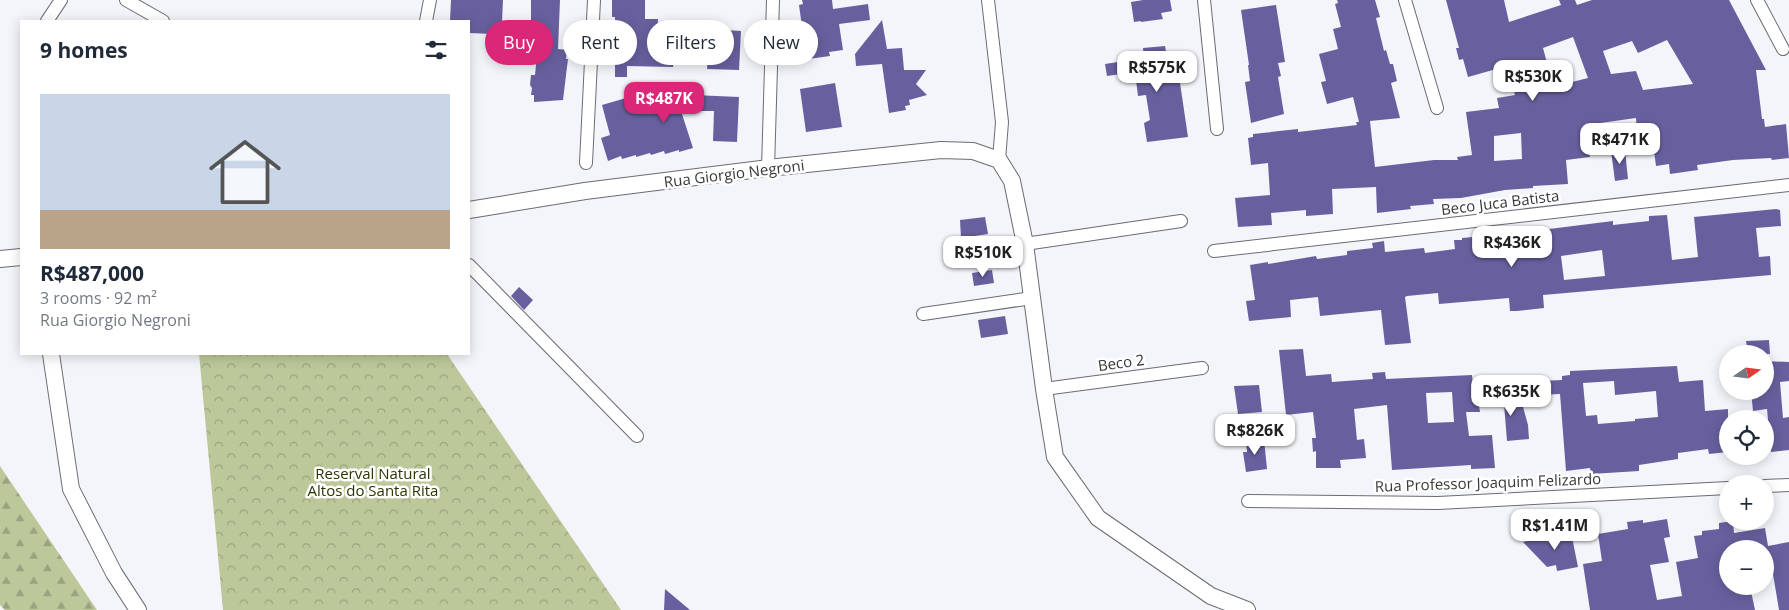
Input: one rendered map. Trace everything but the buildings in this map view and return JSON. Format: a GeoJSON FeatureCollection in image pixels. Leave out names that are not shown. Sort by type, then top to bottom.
{"type":"FeatureCollection","features":[{"type":"Feature","properties":{"kind":"street"},"geometry":{"type":"LineString","coordinates":[[48,20],[61,0]]}},
{"type":"Feature","properties":{"kind":"street"},"geometry":{"type":"LineString","coordinates":[[126,0],[161,20]]}},
{"type":"Feature","properties":{"kind":"street"},"geometry":{"type":"LineString","coordinates":[[426,20],[430,0]]}},
{"type":"Feature","properties":{"kind":"street"},"geometry":{"type":"LineString","coordinates":[[586,163],[594,0]]}},
{"type":"Feature","properties":{"kind":"street"},"geometry":{"type":"LineString","coordinates":[[768,168],[773,0]]}},
{"type":"Feature","properties":{"kind":"street"},"geometry":{"type":"LineString","coordinates":[[988,0],[1002,122],[999,160],[1012,181],[1025,244],[1055,457],[1098,518],[1211,596],[1247,610]]}},
{"type":"Feature","properties":{"kind":"street"},"geometry":{"type":"LineString","coordinates":[[1204,0],[1217,129]]}},
{"type":"Feature","properties":{"kind":"street"},"geometry":{"type":"LineString","coordinates":[[1405,0],[1436,108]]}},
{"type":"Feature","properties":{"kind":"street"},"geometry":{"type":"LineString","coordinates":[[1757,0],[1783,49]]}},
{"type":"Feature","properties":{"kind":"street","name":"Rua Giorgio Negroni"},"geometry":{"type":"LineString","coordinates":[[470,210],[585,191],[768,168],[941,150],[973,151],[999,160]]}},
{"type":"Feature","properties":{"kind":"street","name":"Beco Juca Batista"},"geometry":{"type":"LineString","coordinates":[[1214,250],[1789,185]]}},
{"type":"Feature","properties":{"kind":"street"},"geometry":{"type":"LineString","coordinates":[[1025,244],[1182,221]]}},
{"type":"Feature","properties":{"kind":"street"},"geometry":{"type":"LineString","coordinates":[[0,259],[20,257]]}},
{"type":"Feature","properties":{"kind":"street"},"geometry":{"type":"LineString","coordinates":[[470,266],[637,436]]}},
{"type":"Feature","properties":{"kind":"street"},"geometry":{"type":"LineString","coordinates":[[923,314],[1032,298]]}},
{"type":"Feature","properties":{"kind":"street"},"geometry":{"type":"LineString","coordinates":[[51,355],[71,489],[114,572],[138,610]]}},
{"type":"Feature","properties":{"kind":"street","name":"Beco 2"},"geometry":{"type":"LineString","coordinates":[[1044,389],[1202,368]]}},
{"type":"Feature","properties":{"kind":"street"},"geometry":{"type":"LineString","coordinates":[[1774,486],[1789,485]]}},
{"type":"Feature","properties":{"kind":"street","name":"Rua Professor Joaquim Felizardo"},"geometry":{"type":"LineString","coordinates":[[1248,501],[1438,503],[1719,488]]}},
{"type":"Feature","properties":{"kind":"green space","name":"Reserval Natural Altos do Santa Rita"},"geometry":{"type":"Polygon","coordinates":[[[199,355],[448,355],[621,610],[223,610],[199,355]]]}},
{"type":"Feature","properties":{"kind":"green space"},"geometry":{"type":"Polygon","coordinates":[[[0,466],[97,610],[5,610],[0,605],[0,466]]]}}]}
